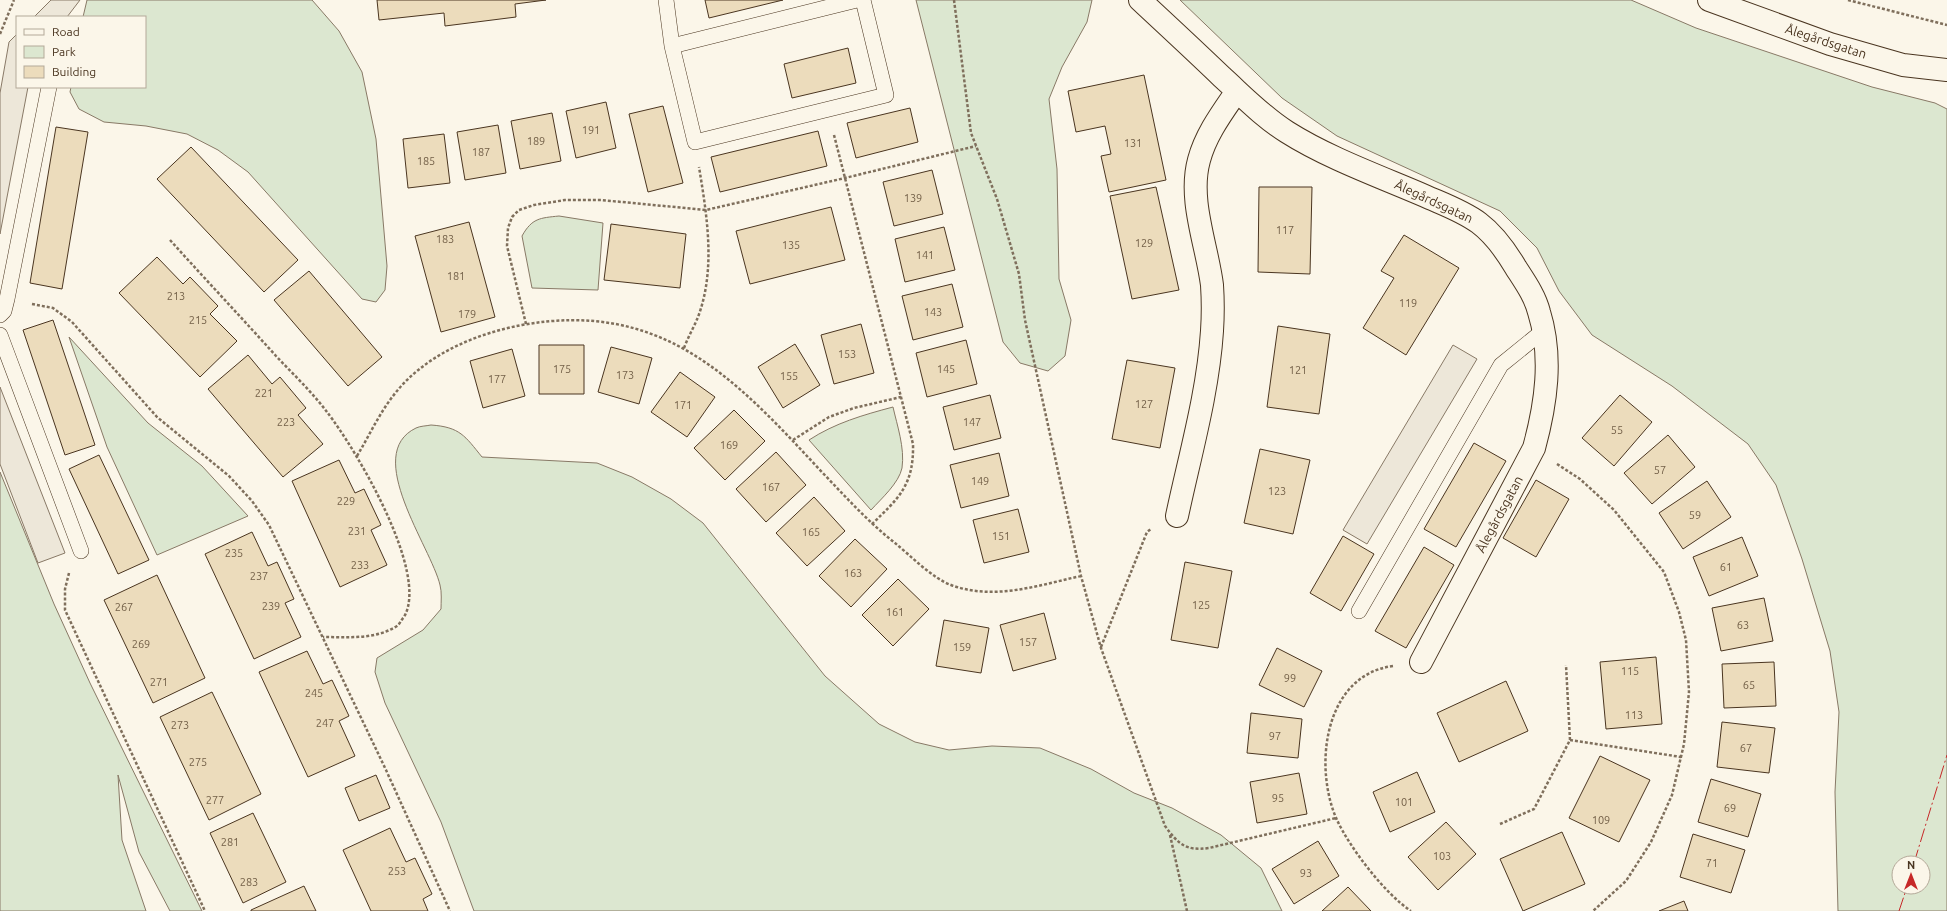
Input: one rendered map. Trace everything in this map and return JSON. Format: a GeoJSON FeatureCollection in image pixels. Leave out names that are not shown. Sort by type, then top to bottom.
{"type":"FeatureCollection","features":[{"type":"Feature","properties":{"kind":"street","name":"Ålegårdsgatan"},"geometry":{"type":"LineString","coordinates":[[1140,0],[1237,91],[1270,120],[1288,133],[1447,206],[1478,222],[1498,239],[1525,282],[1539,311],[1547,366],[1546,392],[1542,417],[1534,448],[1421,662]]}},
{"type":"Feature","properties":{"kind":"street","name":"Ålegårdsgatan"},"geometry":{"type":"LineString","coordinates":[[1709,0],[1830,44],[1903,65],[1947,70]]}},
{"type":"Feature","properties":{"kind":"street"},"geometry":{"type":"LineString","coordinates":[[1177,516],[1208,370],[1212,330],[1212,287],[1198,205],[1196,180],[1199,160],[1205,142],[1237,91]]}},
{"type":"Feature","properties":{"kind":"lane"},"geometry":{"type":"LineString","coordinates":[[666,0],[672,46],[695,142],[886,95],[863,0]]}},
{"type":"Feature","properties":{"kind":"lane"},"geometry":{"type":"LineString","coordinates":[[672,46],[857,0]]}},
{"type":"Feature","properties":{"kind":"lane"},"geometry":{"type":"LineString","coordinates":[[0,315],[4,311],[7,299],[49,88]]}},
{"type":"Feature","properties":{"kind":"lane"},"geometry":{"type":"LineString","coordinates":[[1359,611],[1501,366],[1543,331]]}},
{"type":"Feature","properties":{"kind":"lane"},"geometry":{"type":"LineString","coordinates":[[0,336],[81,551]]}},
{"type":"Feature","properties":{"kind":"path"},"geometry":{"type":"LineString","coordinates":[[0,34],[14,0]]}},
{"type":"Feature","properties":{"kind":"path"},"geometry":{"type":"LineString","coordinates":[[954,0],[971,133],[997,199],[1019,274],[1025,320],[1081,576],[1101,648],[1165,826],[1175,840],[1194,850],[1210,848],[1336,818]]}},
{"type":"Feature","properties":{"kind":"path"},"geometry":{"type":"LineString","coordinates":[[1848,0],[1947,25]]}},
{"type":"Feature","properties":{"kind":"path"},"geometry":{"type":"LineString","coordinates":[[828,109],[913,444],[914,463],[910,478],[898,499],[872,525]]}},
{"type":"Feature","properties":{"kind":"path"},"geometry":{"type":"LineString","coordinates":[[684,348],[698,316],[705,287],[708,252],[706,210],[695,142]]}},
{"type":"Feature","properties":{"kind":"path"},"geometry":{"type":"LineString","coordinates":[[526,324],[507,246],[508,228],[512,217],[519,210],[534,205],[565,200],[601,200],[706,210],[976,146]]}},
{"type":"Feature","properties":{"kind":"path"},"geometry":{"type":"LineString","coordinates":[[170,240],[326,411],[357,456],[399,541],[409,576],[410,595],[407,611],[398,625],[381,633],[367,636],[323,637]]}},
{"type":"Feature","properties":{"kind":"path"},"geometry":{"type":"LineString","coordinates":[[7,299],[53,308],[72,322],[157,418],[228,476],[252,501],[269,525],[323,637],[450,911]]}},
{"type":"Feature","properties":{"kind":"path"},"geometry":{"type":"LineString","coordinates":[[357,456],[394,395],[415,372],[441,354],[470,340],[510,327],[550,320],[583,319],[604,322],[657,336],[684,348],[703,359],[732,381],[793,440],[872,525],[949,585],[988,593],[1009,592],[1081,576]]}},
{"type":"Feature","properties":{"kind":"path"},"geometry":{"type":"LineString","coordinates":[[793,440],[836,415],[854,408],[901,397]]}},
{"type":"Feature","properties":{"kind":"path"},"geometry":{"type":"LineString","coordinates":[[1534,448],[1580,479],[1614,510],[1664,572],[1679,612],[1686,640],[1689,692],[1684,744],[1672,795],[1651,842],[1626,881],[1593,911]]}},
{"type":"Feature","properties":{"kind":"path"},"geometry":{"type":"LineString","coordinates":[[1101,648],[1147,532],[1159,521],[1177,516]]}},
{"type":"Feature","properties":{"kind":"path"},"geometry":{"type":"LineString","coordinates":[[81,551],[68,575],[65,589],[65,610],[205,911]]}},
{"type":"Feature","properties":{"kind":"path"},"geometry":{"type":"LineString","coordinates":[[1412,911],[1405,907],[1377,878],[1349,843],[1336,818],[1328,788],[1326,755],[1330,722],[1341,699],[1360,678],[1384,667],[1421,662]]}},
{"type":"Feature","properties":{"kind":"path"},"geometry":{"type":"LineString","coordinates":[[1500,824],[1534,809],[1570,740],[1566,665]]}},
{"type":"Feature","properties":{"kind":"path"},"geometry":{"type":"LineString","coordinates":[[1570,740],[1681,757]]}},
{"type":"Feature","properties":{"kind":"path"},"geometry":{"type":"LineString","coordinates":[[1169,832],[1188,911]]}},
{"type":"Feature","properties":{"kind":"green space"},"geometry":{"type":"Polygon","coordinates":[[[87,0],[312,0],[339,31],[362,72],[376,139],[387,266],[385,290],[376,302],[362,299],[248,172],[218,150],[187,134],[146,126],[104,122],[79,109],[70,92],[71,88],[146,88],[146,16],[83,16],[87,0]]]}},
{"type":"Feature","properties":{"kind":"green space"},"geometry":{"type":"Polygon","coordinates":[[[916,0],[1092,0],[1087,22],[1062,67],[1049,99],[1057,169],[1059,279],[1071,320],[1065,356],[1048,371],[1020,363],[1003,342],[916,0]]]}},
{"type":"Feature","properties":{"kind":"green space"},"geometry":{"type":"Polygon","coordinates":[[[1180,0],[1631,0],[1696,28],[1872,87],[1935,103],[1947,109],[1947,911],[1838,911],[1835,792],[1839,712],[1830,651],[1802,559],[1776,485],[1748,444],[1672,386],[1592,335],[1559,291],[1537,248],[1500,211],[1337,136],[1282,98],[1180,0]]]}},
{"type":"Feature","properties":{"kind":"green space"},"geometry":{"type":"Polygon","coordinates":[[[559,216],[603,223],[598,290],[532,288],[522,236],[533,222],[542,218],[559,216]]]}},
{"type":"Feature","properties":{"kind":"green space"},"geometry":{"type":"Polygon","coordinates":[[[69,337],[148,423],[202,466],[248,516],[157,555],[107,447],[69,337]]]}},
{"type":"Feature","properties":{"kind":"green space"},"geometry":{"type":"Polygon","coordinates":[[[893,407],[902,445],[902,468],[894,485],[871,510],[809,440],[839,424],[860,416],[893,407]]]}},
{"type":"Feature","properties":{"kind":"green space"},"geometry":{"type":"Polygon","coordinates":[[[431,425],[455,430],[471,443],[482,457],[597,463],[632,477],[671,499],[703,523],[825,676],[879,724],[915,742],[949,750],[992,746],[1040,748],[1091,769],[1134,793],[1172,808],[1221,835],[1261,868],[1282,911],[474,911],[441,822],[385,703],[375,672],[377,658],[423,630],[441,609],[440,585],[434,568],[404,502],[397,479],[396,458],[401,441],[416,428],[431,425]]]}},
{"type":"Feature","properties":{"kind":"green space"},"geometry":{"type":"Polygon","coordinates":[[[0,472],[54,604],[90,683],[202,911],[170,911],[139,852],[118,775],[122,840],[146,911],[0,911],[0,472]]]}},
{"type":"Feature","properties":{"kind":"shaded area"},"geometry":{"type":"Polygon","coordinates":[[[51,0],[80,0],[68,16],[35,16],[51,0]]]}},
{"type":"Feature","properties":{"kind":"shaded area"},"geometry":{"type":"Polygon","coordinates":[[[16,35],[16,88],[28,88],[0,234],[0,93],[9,42],[16,35]]]}},
{"type":"Feature","properties":{"kind":"shaded area"},"geometry":{"type":"Polygon","coordinates":[[[1453,345],[1477,359],[1367,544],[1343,530],[1453,345]]]}},
{"type":"Feature","properties":{"kind":"shaded area"},"geometry":{"type":"Polygon","coordinates":[[[0,387],[65,553],[38,563],[0,464],[0,387]]]}},
{"type":"Feature","properties":{"kind":"building"},"geometry":{"type":"Polygon","coordinates":[[[377,0],[546,0],[515,4],[516,17],[445,26],[444,13],[379,20],[377,0]]]}},
{"type":"Feature","properties":{"kind":"building"},"geometry":{"type":"Polygon","coordinates":[[[705,0],[783,0],[709,18],[705,0]]]}},
{"type":"Feature","properties":{"kind":"building"},"geometry":{"type":"Polygon","coordinates":[[[848,48],[856,83],[792,98],[784,64],[848,48]]]}},
{"type":"Feature","properties":{"kind":"building"},"geometry":{"type":"Polygon","coordinates":[[[1144,75],[1166,180],[1109,192],[1101,156],[1111,154],[1105,126],[1076,132],[1068,91],[1144,75]]]}},
{"type":"Feature","properties":{"kind":"building"},"geometry":{"type":"Polygon","coordinates":[[[606,102],[616,148],[576,158],[566,111],[606,102]]]}},
{"type":"Feature","properties":{"kind":"building"},"geometry":{"type":"Polygon","coordinates":[[[663,106],[683,183],[648,192],[629,114],[663,106]]]}},
{"type":"Feature","properties":{"kind":"building"},"geometry":{"type":"Polygon","coordinates":[[[910,108],[918,142],[856,158],[847,123],[910,108]]]}},
{"type":"Feature","properties":{"kind":"building"},"geometry":{"type":"Polygon","coordinates":[[[552,113],[561,161],[520,169],[511,121],[552,113]]]}},
{"type":"Feature","properties":{"kind":"building"},"geometry":{"type":"Polygon","coordinates":[[[498,125],[506,173],[465,180],[457,132],[498,125]]]}},
{"type":"Feature","properties":{"kind":"building"},"geometry":{"type":"Polygon","coordinates":[[[56,127],[88,132],[62,289],[30,283],[56,127]]]}},
{"type":"Feature","properties":{"kind":"building"},"geometry":{"type":"Polygon","coordinates":[[[818,131],[827,166],[720,192],[711,157],[818,131]]]}},
{"type":"Feature","properties":{"kind":"building"},"geometry":{"type":"Polygon","coordinates":[[[444,134],[450,183],[408,188],[403,139],[444,134]]]}},
{"type":"Feature","properties":{"kind":"building"},"geometry":{"type":"Polygon","coordinates":[[[191,147],[298,260],[264,292],[157,179],[191,147]]]}},
{"type":"Feature","properties":{"kind":"building"},"geometry":{"type":"Polygon","coordinates":[[[932,170],[943,214],[894,226],[883,182],[932,170]]]}},
{"type":"Feature","properties":{"kind":"building"},"geometry":{"type":"Polygon","coordinates":[[[1156,187],[1179,290],[1132,299],[1110,196],[1156,187]]]}},
{"type":"Feature","properties":{"kind":"building"},"geometry":{"type":"Polygon","coordinates":[[[1259,187],[1312,187],[1310,274],[1258,272],[1259,187]]]}},
{"type":"Feature","properties":{"kind":"building"},"geometry":{"type":"Polygon","coordinates":[[[831,207],[845,260],[750,284],[736,231],[831,207]]]}},
{"type":"Feature","properties":{"kind":"building"},"geometry":{"type":"Polygon","coordinates":[[[469,222],[495,317],[441,332],[415,236],[469,222]]]}},
{"type":"Feature","properties":{"kind":"building"},"geometry":{"type":"Polygon","coordinates":[[[611,224],[686,234],[680,288],[604,280],[611,224]]]}},
{"type":"Feature","properties":{"kind":"building"},"geometry":{"type":"Polygon","coordinates":[[[944,227],[955,270],[905,282],[895,239],[944,227]]]}},
{"type":"Feature","properties":{"kind":"building"},"geometry":{"type":"Polygon","coordinates":[[[1404,235],[1459,268],[1406,355],[1363,328],[1394,278],[1381,271],[1404,235]]]}},
{"type":"Feature","properties":{"kind":"building"},"geometry":{"type":"Polygon","coordinates":[[[157,257],[183,284],[190,277],[218,306],[210,314],[237,341],[200,377],[119,293],[157,257]]]}},
{"type":"Feature","properties":{"kind":"building"},"geometry":{"type":"Polygon","coordinates":[[[309,271],[382,357],[348,386],[274,300],[309,271]]]}},
{"type":"Feature","properties":{"kind":"building"},"geometry":{"type":"Polygon","coordinates":[[[952,284],[963,327],[913,340],[902,296],[952,284]]]}},
{"type":"Feature","properties":{"kind":"building"},"geometry":{"type":"Polygon","coordinates":[[[53,320],[95,445],[65,455],[23,330],[53,320]]]}},
{"type":"Feature","properties":{"kind":"building"},"geometry":{"type":"Polygon","coordinates":[[[861,324],[874,373],[834,384],[821,335],[861,324]]]}},
{"type":"Feature","properties":{"kind":"building"},"geometry":{"type":"Polygon","coordinates":[[[1278,326],[1330,334],[1319,414],[1267,407],[1278,326]]]}},
{"type":"Feature","properties":{"kind":"building"},"geometry":{"type":"Polygon","coordinates":[[[966,340],[977,384],[927,397],[916,353],[966,340]]]}},
{"type":"Feature","properties":{"kind":"building"},"geometry":{"type":"Polygon","coordinates":[[[795,344],[820,385],[783,408],[758,367],[795,344]]]}},
{"type":"Feature","properties":{"kind":"building"},"geometry":{"type":"Polygon","coordinates":[[[539,345],[584,345],[584,394],[539,394],[539,345]]]}},
{"type":"Feature","properties":{"kind":"building"},"geometry":{"type":"Polygon","coordinates":[[[611,347],[652,358],[639,404],[598,392],[611,347]]]}},
{"type":"Feature","properties":{"kind":"building"},"geometry":{"type":"Polygon","coordinates":[[[512,349],[525,396],[483,408],[470,361],[512,349]]]}},
{"type":"Feature","properties":{"kind":"building"},"geometry":{"type":"Polygon","coordinates":[[[248,355],[272,384],[280,377],[306,408],[298,415],[323,444],[283,477],[208,389],[248,355]]]}},
{"type":"Feature","properties":{"kind":"building"},"geometry":{"type":"Polygon","coordinates":[[[1127,360],[1175,368],[1160,448],[1112,439],[1127,360]]]}},
{"type":"Feature","properties":{"kind":"building"},"geometry":{"type":"Polygon","coordinates":[[[680,372],[715,397],[687,437],[651,412],[680,372]]]}},
{"type":"Feature","properties":{"kind":"building"},"geometry":{"type":"Polygon","coordinates":[[[990,395],[1001,438],[954,450],[943,407],[990,395]]]}},
{"type":"Feature","properties":{"kind":"building"},"geometry":{"type":"Polygon","coordinates":[[[1620,395],[1652,422],[1614,466],[1582,438],[1620,395]]]}},
{"type":"Feature","properties":{"kind":"building"},"geometry":{"type":"Polygon","coordinates":[[[734,410],[765,441],[725,480],[694,448],[734,410]]]}},
{"type":"Feature","properties":{"kind":"building"},"geometry":{"type":"Polygon","coordinates":[[[1668,435],[1695,467],[1652,504],[1624,473],[1668,435]]]}},
{"type":"Feature","properties":{"kind":"building"},"geometry":{"type":"Polygon","coordinates":[[[1474,443],[1506,461],[1456,547],[1424,529],[1474,443]]]}},
{"type":"Feature","properties":{"kind":"building"},"geometry":{"type":"Polygon","coordinates":[[[1260,449],[1310,460],[1293,534],[1244,523],[1260,449]]]}},
{"type":"Feature","properties":{"kind":"building"},"geometry":{"type":"Polygon","coordinates":[[[776,452],[806,485],[766,522],[736,489],[776,452]]]}},
{"type":"Feature","properties":{"kind":"building"},"geometry":{"type":"Polygon","coordinates":[[[999,453],[1009,496],[961,508],[950,465],[999,453]]]}},
{"type":"Feature","properties":{"kind":"building"},"geometry":{"type":"Polygon","coordinates":[[[99,455],[149,560],[118,574],[69,469],[99,455]]]}},
{"type":"Feature","properties":{"kind":"building"},"geometry":{"type":"Polygon","coordinates":[[[339,460],[355,493],[364,489],[381,525],[371,530],[387,565],[340,587],[292,481],[339,460]]]}},
{"type":"Feature","properties":{"kind":"building"},"geometry":{"type":"Polygon","coordinates":[[[1536,480],[1569,499],[1536,557],[1503,538],[1536,480]]]}},
{"type":"Feature","properties":{"kind":"building"},"geometry":{"type":"Polygon","coordinates":[[[1707,481],[1731,517],[1683,549],[1659,513],[1707,481]]]}},
{"type":"Feature","properties":{"kind":"building"},"geometry":{"type":"Polygon","coordinates":[[[814,497],[845,531],[807,566],[776,533],[814,497]]]}},
{"type":"Feature","properties":{"kind":"building"},"geometry":{"type":"Polygon","coordinates":[[[1018,509],[1029,552],[984,563],[973,520],[1018,509]]]}},
{"type":"Feature","properties":{"kind":"building"},"geometry":{"type":"Polygon","coordinates":[[[252,532],[268,566],[277,562],[294,599],[285,603],[301,637],[254,659],[205,554],[252,532]]]}},
{"type":"Feature","properties":{"kind":"building"},"geometry":{"type":"Polygon","coordinates":[[[1343,536],[1374,554],[1341,611],[1310,593],[1343,536]]]}},
{"type":"Feature","properties":{"kind":"building"},"geometry":{"type":"Polygon","coordinates":[[[1742,537],[1758,576],[1709,596],[1693,557],[1742,537]]]}},
{"type":"Feature","properties":{"kind":"building"},"geometry":{"type":"Polygon","coordinates":[[[855,539],[887,569],[851,607],[819,576],[855,539]]]}},
{"type":"Feature","properties":{"kind":"building"},"geometry":{"type":"Polygon","coordinates":[[[1424,547],[1454,565],[1406,648],[1375,631],[1424,547]]]}},
{"type":"Feature","properties":{"kind":"building"},"geometry":{"type":"Polygon","coordinates":[[[1185,562],[1232,571],[1218,648],[1171,640],[1185,562]]]}},
{"type":"Feature","properties":{"kind":"building"},"geometry":{"type":"Polygon","coordinates":[[[157,575],[205,678],[153,703],[104,600],[157,575]]]}},
{"type":"Feature","properties":{"kind":"building"},"geometry":{"type":"Polygon","coordinates":[[[898,579],[929,609],[893,646],[862,615],[898,579]]]}},
{"type":"Feature","properties":{"kind":"building"},"geometry":{"type":"Polygon","coordinates":[[[1764,598],[1773,641],[1721,651],[1712,608],[1764,598]]]}},
{"type":"Feature","properties":{"kind":"building"},"geometry":{"type":"Polygon","coordinates":[[[1044,613],[1056,659],[1013,671],[1000,625],[1044,613]]]}},
{"type":"Feature","properties":{"kind":"building"},"geometry":{"type":"Polygon","coordinates":[[[944,620],[989,628],[981,673],[936,666],[944,620]]]}},
{"type":"Feature","properties":{"kind":"building"},"geometry":{"type":"Polygon","coordinates":[[[1277,648],[1322,671],[1304,707],[1259,685],[1277,648]]]}},
{"type":"Feature","properties":{"kind":"building"},"geometry":{"type":"Polygon","coordinates":[[[307,651],[323,684],[332,680],[349,716],[339,721],[355,756],[308,777],[259,672],[307,651]]]}},
{"type":"Feature","properties":{"kind":"building"},"geometry":{"type":"Polygon","coordinates":[[[1656,657],[1662,724],[1606,729],[1600,662],[1656,657]]]}},
{"type":"Feature","properties":{"kind":"building"},"geometry":{"type":"Polygon","coordinates":[[[1774,662],[1776,706],[1724,708],[1722,664],[1774,662]]]}},
{"type":"Feature","properties":{"kind":"building"},"geometry":{"type":"Polygon","coordinates":[[[1506,681],[1528,731],[1459,762],[1437,713],[1506,681]]]}},
{"type":"Feature","properties":{"kind":"building"},"geometry":{"type":"Polygon","coordinates":[[[212,692],[261,794],[209,820],[160,717],[212,692]]]}},
{"type":"Feature","properties":{"kind":"building"},"geometry":{"type":"Polygon","coordinates":[[[1251,713],[1302,719],[1298,758],[1247,753],[1251,713]]]}},
{"type":"Feature","properties":{"kind":"building"},"geometry":{"type":"Polygon","coordinates":[[[1722,722],[1775,728],[1769,773],[1717,767],[1722,722]]]}},
{"type":"Feature","properties":{"kind":"building"},"geometry":{"type":"Polygon","coordinates":[[[1600,756],[1650,780],[1619,842],[1569,818],[1600,756]]]}},
{"type":"Feature","properties":{"kind":"building"},"geometry":{"type":"Polygon","coordinates":[[[1417,772],[1435,812],[1390,832],[1373,792],[1417,772]]]}},
{"type":"Feature","properties":{"kind":"building"},"geometry":{"type":"Polygon","coordinates":[[[1299,773],[1307,814],[1257,823],[1250,782],[1299,773]]]}},
{"type":"Feature","properties":{"kind":"building"},"geometry":{"type":"Polygon","coordinates":[[[376,775],[390,808],[359,821],[345,788],[376,775]]]}},
{"type":"Feature","properties":{"kind":"building"},"geometry":{"type":"Polygon","coordinates":[[[1711,779],[1761,794],[1748,837],[1698,822],[1711,779]]]}},
{"type":"Feature","properties":{"kind":"building"},"geometry":{"type":"Polygon","coordinates":[[[253,813],[286,882],[243,903],[210,833],[253,813]]]}},
{"type":"Feature","properties":{"kind":"building"},"geometry":{"type":"Polygon","coordinates":[[[1446,822],[1476,854],[1438,890],[1408,857],[1446,822]]]}},
{"type":"Feature","properties":{"kind":"building"},"geometry":{"type":"Polygon","coordinates":[[[390,828],[406,862],[415,858],[432,894],[423,899],[428,911],[371,911],[343,850],[390,828]]]}},
{"type":"Feature","properties":{"kind":"building"},"geometry":{"type":"Polygon","coordinates":[[[1562,832],[1585,884],[1523,911],[1500,859],[1562,832]]]}},
{"type":"Feature","properties":{"kind":"building"},"geometry":{"type":"Polygon","coordinates":[[[1693,834],[1745,850],[1731,893],[1680,877],[1693,834]]]}},
{"type":"Feature","properties":{"kind":"building"},"geometry":{"type":"Polygon","coordinates":[[[1318,841],[1339,876],[1294,904],[1272,869],[1318,841]]]}},
{"type":"Feature","properties":{"kind":"building"},"geometry":{"type":"Polygon","coordinates":[[[304,886],[316,911],[251,911],[251,910],[304,886]]]}},
{"type":"Feature","properties":{"kind":"building"},"geometry":{"type":"Polygon","coordinates":[[[1348,887],[1371,911],[1322,911],[1348,887]]]}},
{"type":"Feature","properties":{"kind":"building"},"geometry":{"type":"Polygon","coordinates":[[[1684,901],[1688,911],[1659,911],[1684,901]]]}},
{"type":"Feature","properties":{"kind":"power"},"geometry":{"type":"LineString","coordinates":[[1916,855],[1947,755]]}},
{"type":"Feature","properties":{"kind":"power"},"geometry":{"type":"LineString","coordinates":[[1899,911],[1904,895]]}}]}
